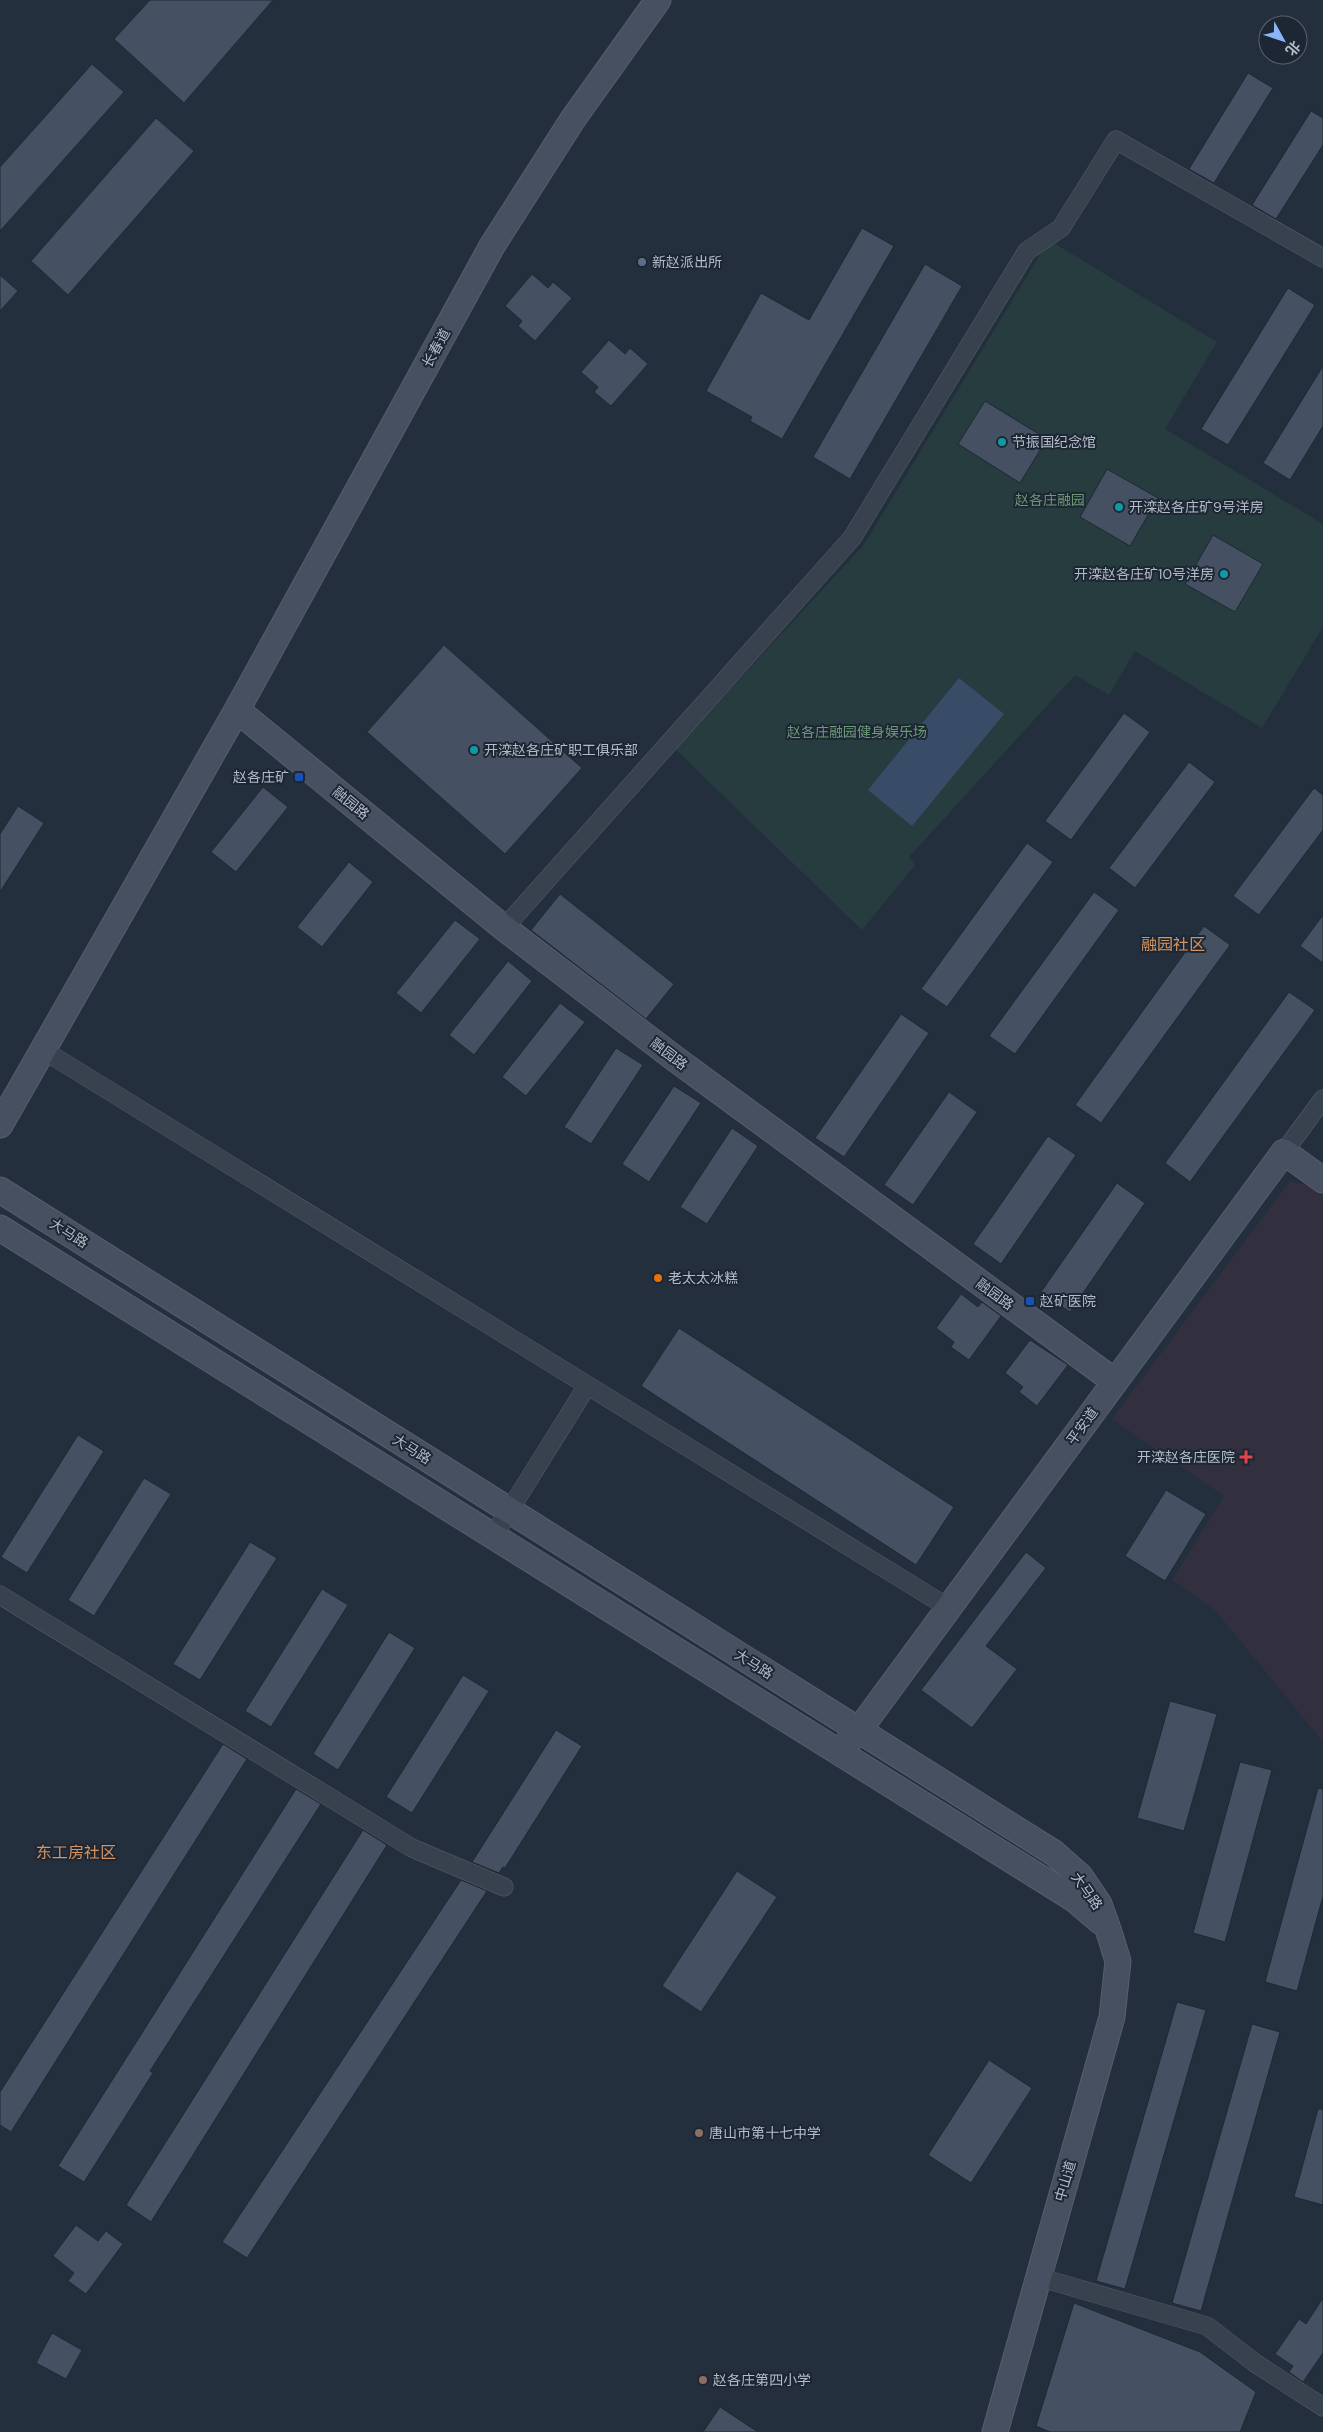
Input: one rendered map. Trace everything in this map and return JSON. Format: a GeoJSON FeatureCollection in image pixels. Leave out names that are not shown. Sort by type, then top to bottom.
{"type":"FeatureCollection","features":[{"type":"Feature","properties":{"kind":"street","name":"长春道"},"geometry":{"type":"LineString","coordinates":[[0,1125],[237,710],[492,246],[573,119],[658,0]]}},
{"type":"Feature","properties":{"kind":"street"},"geometry":{"type":"LineString","coordinates":[[504,928],[852,538],[1027,250],[1061,228],[1116,140],[1323,258]]}},
{"type":"Feature","properties":{"kind":"street","name":"融园路"},"geometry":{"type":"LineString","coordinates":[[237,710],[504,928],[674,1058],[1114,1381]]}},
{"type":"Feature","properties":{"kind":"street"},"geometry":{"type":"LineString","coordinates":[[43,1050],[949,1608]]}},
{"type":"Feature","properties":{"kind":"street","name":"平安道"},"geometry":{"type":"LineString","coordinates":[[839,1751],[860,1730],[1114,1381],[1323,1099]]}},
{"type":"Feature","properties":{"kind":"street"},"geometry":{"type":"LineString","coordinates":[[1284,1152],[1323,1180]]}},
{"type":"Feature","properties":{"kind":"street","name":"大马路"},"geometry":{"type":"LineString","coordinates":[[0,1190],[1054,1853],[1085,1883],[1099,1904],[1108,1929]]}},
{"type":"Feature","properties":{"kind":"street","name":"大马路"},"geometry":{"type":"LineString","coordinates":[[0,1228],[1074,1899],[1108,1929]]}},
{"type":"Feature","properties":{"kind":"street"},"geometry":{"type":"LineString","coordinates":[[494,1536],[587,1386]]}},
{"type":"Feature","properties":{"kind":"street"},"geometry":{"type":"LineString","coordinates":[[0,1595],[412,1848],[504,1887]]}},
{"type":"Feature","properties":{"kind":"street","name":"中山道"},"geometry":{"type":"LineString","coordinates":[[995,2432],[1112,2017],[1118,1961],[1108,1929]]}},
{"type":"Feature","properties":{"kind":"street"},"geometry":{"type":"LineString","coordinates":[[1038,2278],[1207,2326],[1255,2363],[1323,2407]]}},
{"type":"Feature","properties":{"kind":"shaded area","name":"开滦赵各庄医院"},"geometry":{"type":"Polygon","coordinates":[[[1290,1181],[1311,1186],[1323,1195],[1323,1742],[1214,1609],[1172,1580],[1224,1496],[1112,1419],[1290,1181]]]}},
{"type":"Feature","properties":{"kind":"green space","name":"赵各庄融园"},"geometry":{"type":"Polygon","coordinates":[[[1049,240],[1217,342],[1165,429],[1323,524],[1323,627],[1262,728],[1135,651],[1109,695],[1075,675],[909,857],[915,865],[862,930],[675,749],[863,546],[1049,240]]]}},
{"type":"Feature","properties":{"kind":"water"},"geometry":{"type":"Polygon","coordinates":[[[959,678],[1004,714],[912,826],[868,790],[959,678]]]}},
{"type":"Feature","properties":{"kind":"building"},"geometry":{"type":"Polygon","coordinates":[[[150,0],[273,0],[184,103],[114,39],[150,0]]]}},
{"type":"Feature","properties":{"kind":"building"},"geometry":{"type":"Polygon","coordinates":[[[92,64],[124,92],[0,231],[0,167],[92,64]]]}},
{"type":"Feature","properties":{"kind":"building"},"geometry":{"type":"Polygon","coordinates":[[[1248,73],[1273,88],[1214,183],[1189,169],[1248,73]]]}},
{"type":"Feature","properties":{"kind":"building"},"geometry":{"type":"Polygon","coordinates":[[[1311,111],[1323,118],[1323,145],[1276,219],[1252,205],[1311,111]]]}},
{"type":"Feature","properties":{"kind":"building"},"geometry":{"type":"Polygon","coordinates":[[[156,118],[194,151],[68,295],[31,261],[156,118]]]}},
{"type":"Feature","properties":{"kind":"building"},"geometry":{"type":"Polygon","coordinates":[[[862,228],[894,246],[782,439],[750,421],[752,417],[706,391],[761,293],[809,320],[862,228]]]}},
{"type":"Feature","properties":{"kind":"building"},"geometry":{"type":"Polygon","coordinates":[[[925,264],[962,286],[850,479],[813,457],[925,264]]]}},
{"type":"Feature","properties":{"kind":"building"},"geometry":{"type":"Polygon","coordinates":[[[532,274],[548,288],[553,282],[572,298],[535,341],[518,326],[522,321],[505,306],[532,274]]]}},
{"type":"Feature","properties":{"kind":"building"},"geometry":{"type":"Polygon","coordinates":[[[0,275],[18,291],[0,311],[0,275]]]}},
{"type":"Feature","properties":{"kind":"building"},"geometry":{"type":"Polygon","coordinates":[[[1288,288],[1315,305],[1228,445],[1201,429],[1288,288]]]}},
{"type":"Feature","properties":{"kind":"building"},"geometry":{"type":"Polygon","coordinates":[[[609,340],[625,354],[630,348],[648,364],[611,406],[594,392],[598,387],[581,372],[609,340]]]}},
{"type":"Feature","properties":{"kind":"building"},"geometry":{"type":"Polygon","coordinates":[[[1323,366],[1323,426],[1290,480],[1263,463],[1323,366]]]}},
{"type":"Feature","properties":{"kind":"building","name":"节振国纪念馆"},"geometry":{"type":"Polygon","coordinates":[[[985,401],[1047,439],[1020,483],[958,444],[985,401]]]}},
{"type":"Feature","properties":{"kind":"building","name":"开滦赵各庄矿9号洋房"},"geometry":{"type":"Polygon","coordinates":[[[1107,469],[1158,498],[1130,546],[1080,517],[1107,469]]]}},
{"type":"Feature","properties":{"kind":"building","name":"开滦赵各庄矿10号洋房"},"geometry":{"type":"Polygon","coordinates":[[[1213,535],[1263,564],[1235,612],[1185,584],[1213,535]]]}},
{"type":"Feature","properties":{"kind":"building","name":"开滦赵各庄矿职工俱乐部"},"geometry":{"type":"Polygon","coordinates":[[[444,645],[582,768],[505,854],[367,732],[444,645]]]}},
{"type":"Feature","properties":{"kind":"building"},"geometry":{"type":"Polygon","coordinates":[[[1124,713],[1150,732],[1071,840],[1045,821],[1124,713]]]}},
{"type":"Feature","properties":{"kind":"building"},"geometry":{"type":"Polygon","coordinates":[[[1189,762],[1215,782],[1135,888],[1109,868],[1189,762]]]}},
{"type":"Feature","properties":{"kind":"building"},"geometry":{"type":"Polygon","coordinates":[[[263,787],[288,807],[236,872],[211,852],[263,787]]]}},
{"type":"Feature","properties":{"kind":"building"},"geometry":{"type":"Polygon","coordinates":[[[1314,788],[1323,795],[1323,830],[1259,915],[1233,896],[1314,788]]]}},
{"type":"Feature","properties":{"kind":"building"},"geometry":{"type":"Polygon","coordinates":[[[18,806],[44,823],[0,892],[0,834],[18,806]]]}},
{"type":"Feature","properties":{"kind":"building"},"geometry":{"type":"Polygon","coordinates":[[[1027,843],[1053,862],[947,1007],[921,989],[1027,843]]]}},
{"type":"Feature","properties":{"kind":"building"},"geometry":{"type":"Polygon","coordinates":[[[349,862],[373,882],[322,947],[297,927],[349,862]]]}},
{"type":"Feature","properties":{"kind":"building"},"geometry":{"type":"Polygon","coordinates":[[[1094,892],[1119,910],[1015,1054],[989,1036],[1094,892]]]}},
{"type":"Feature","properties":{"kind":"building"},"geometry":{"type":"Polygon","coordinates":[[[560,894],[674,984],[646,1019],[531,930],[560,894]]]}},
{"type":"Feature","properties":{"kind":"building"},"geometry":{"type":"Polygon","coordinates":[[[1323,915],[1323,963],[1300,946],[1323,915]]]}},
{"type":"Feature","properties":{"kind":"building"},"geometry":{"type":"Polygon","coordinates":[[[455,920],[480,939],[421,1013],[396,993],[455,920]]]}},
{"type":"Feature","properties":{"kind":"building"},"geometry":{"type":"Polygon","coordinates":[[[1204,926],[1230,945],[1101,1123],[1075,1105],[1204,926]]]}},
{"type":"Feature","properties":{"kind":"building"},"geometry":{"type":"Polygon","coordinates":[[[508,961],[532,981],[474,1055],[449,1035],[508,961]]]}},
{"type":"Feature","properties":{"kind":"building"},"geometry":{"type":"Polygon","coordinates":[[[1289,992],[1315,1010],[1190,1182],[1165,1163],[1289,992]]]}},
{"type":"Feature","properties":{"kind":"building"},"geometry":{"type":"Polygon","coordinates":[[[560,1003],[585,1022],[526,1096],[502,1077],[560,1003]]]}},
{"type":"Feature","properties":{"kind":"building"},"geometry":{"type":"Polygon","coordinates":[[[901,1014],[929,1033],[844,1157],[815,1138],[901,1014]]]}},
{"type":"Feature","properties":{"kind":"building"},"geometry":{"type":"Polygon","coordinates":[[[616,1048],[643,1065],[591,1144],[564,1127],[616,1048]]]}},
{"type":"Feature","properties":{"kind":"building"},"geometry":{"type":"Polygon","coordinates":[[[674,1086],[701,1103],[649,1182],[622,1164],[674,1086]]]}},
{"type":"Feature","properties":{"kind":"building"},"geometry":{"type":"Polygon","coordinates":[[[949,1092],[977,1112],[913,1205],[884,1185],[949,1092]]]}},
{"type":"Feature","properties":{"kind":"building"},"geometry":{"type":"Polygon","coordinates":[[[732,1128],[758,1146],[707,1224],[680,1207],[732,1128]]]}},
{"type":"Feature","properties":{"kind":"building"},"geometry":{"type":"Polygon","coordinates":[[[1048,1136],[1076,1155],[1001,1264],[973,1244],[1048,1136]]]}},
{"type":"Feature","properties":{"kind":"building"},"geometry":{"type":"Polygon","coordinates":[[[1117,1183],[1145,1203],[1070,1312],[1041,1292],[1117,1183]]]}},
{"type":"Feature","properties":{"kind":"building"},"geometry":{"type":"Polygon","coordinates":[[[961,1294],[978,1307],[982,1302],[1001,1316],[969,1360],[951,1347],[954,1342],[936,1328],[961,1294]]]}},
{"type":"Feature","properties":{"kind":"building"},"geometry":{"type":"Polygon","coordinates":[[[679,1328],[954,1507],[916,1565],[641,1386],[679,1328]]]}},
{"type":"Feature","properties":{"kind":"building"},"geometry":{"type":"Polygon","coordinates":[[[1030,1340],[1068,1365],[1037,1406],[1019,1392],[1023,1387],[1005,1373],[1030,1340]]]}},
{"type":"Feature","properties":{"kind":"building"},"geometry":{"type":"Polygon","coordinates":[[[78,1435],[104,1451],[27,1573],[1,1557],[78,1435]]]}},
{"type":"Feature","properties":{"kind":"building"},"geometry":{"type":"Polygon","coordinates":[[[144,1478],[171,1494],[94,1616],[68,1600],[144,1478]]]}},
{"type":"Feature","properties":{"kind":"building"},"geometry":{"type":"Polygon","coordinates":[[[1166,1490],[1206,1514],[1165,1581],[1125,1556],[1166,1490]]]}},
{"type":"Feature","properties":{"kind":"building"},"geometry":{"type":"Polygon","coordinates":[[[250,1542],[277,1558],[200,1680],[173,1664],[250,1542]]]}},
{"type":"Feature","properties":{"kind":"building"},"geometry":{"type":"Polygon","coordinates":[[[1026,1552],[1046,1568],[986,1646],[1017,1669],[972,1728],[921,1690],[1026,1552]]]}},
{"type":"Feature","properties":{"kind":"building"},"geometry":{"type":"Polygon","coordinates":[[[322,1589],[348,1605],[271,1727],[245,1711],[322,1589]]]}},
{"type":"Feature","properties":{"kind":"building"},"geometry":{"type":"Polygon","coordinates":[[[389,1632],[415,1648],[338,1770],[313,1754],[389,1632]]]}},
{"type":"Feature","properties":{"kind":"building"},"geometry":{"type":"Polygon","coordinates":[[[463,1675],[489,1691],[412,1813],[386,1797],[463,1675]]]}},
{"type":"Feature","properties":{"kind":"building"},"geometry":{"type":"Polygon","coordinates":[[[1170,1701],[1217,1714],[1184,1831],[1137,1818],[1170,1701]]]}},
{"type":"Feature","properties":{"kind":"building"},"geometry":{"type":"Polygon","coordinates":[[[556,1730],[582,1746],[505,1868],[503,1867],[499,1873],[472,1862],[556,1730]]]}},
{"type":"Feature","properties":{"kind":"building"},"geometry":{"type":"Polygon","coordinates":[[[223,1744],[247,1759],[11,2132],[0,2125],[0,2092],[223,1744]]]}},
{"type":"Feature","properties":{"kind":"building"},"geometry":{"type":"Polygon","coordinates":[[[1240,1762],[1272,1770],[1225,1942],[1193,1933],[1240,1762]]]}},
{"type":"Feature","properties":{"kind":"building"},"geometry":{"type":"Polygon","coordinates":[[[1318,1788],[1323,1789],[1323,1896],[1297,1991],[1265,1982],[1318,1788]]]}},
{"type":"Feature","properties":{"kind":"building"},"geometry":{"type":"Polygon","coordinates":[[[296,1789],[321,1804],[150,2071],[153,2073],[84,2182],[58,2166],[296,1789]]]}},
{"type":"Feature","properties":{"kind":"building"},"geometry":{"type":"Polygon","coordinates":[[[363,1830],[387,1845],[151,2222],[126,2205],[363,1830]]]}},
{"type":"Feature","properties":{"kind":"building"},"geometry":{"type":"Polygon","coordinates":[[[737,1871],[777,1897],[701,2012],[662,1986],[737,1871]]]}},
{"type":"Feature","properties":{"kind":"building"},"geometry":{"type":"Polygon","coordinates":[[[461,1880],[487,1891],[247,2258],[222,2242],[461,1880]]]}},
{"type":"Feature","properties":{"kind":"building"},"geometry":{"type":"Polygon","coordinates":[[[1177,2002],[1206,2010],[1125,2289],[1096,2281],[1177,2002]]]}},
{"type":"Feature","properties":{"kind":"building"},"geometry":{"type":"Polygon","coordinates":[[[1252,2024],[1280,2032],[1201,2311],[1172,2303],[1252,2024]]]}},
{"type":"Feature","properties":{"kind":"building"},"geometry":{"type":"Polygon","coordinates":[[[989,2060],[1032,2088],[971,2183],[928,2155],[989,2060]]]}},
{"type":"Feature","properties":{"kind":"building"},"geometry":{"type":"Polygon","coordinates":[[[1318,2109],[1323,2109],[1323,2205],[1294,2197],[1318,2109]]]}},
{"type":"Feature","properties":{"kind":"building"},"geometry":{"type":"Polygon","coordinates":[[[76,2225],[98,2241],[106,2231],[123,2244],[86,2294],[68,2281],[74,2273],[53,2256],[76,2225]]]}},
{"type":"Feature","properties":{"kind":"building"},"geometry":{"type":"Polygon","coordinates":[[[1323,2298],[1323,2353],[1303,2382],[1289,2372],[1293,2366],[1275,2354],[1299,2319],[1306,2324],[1323,2298]]]}},
{"type":"Feature","properties":{"kind":"building"},"geometry":{"type":"Polygon","coordinates":[[[1074,2303],[1200,2352],[1256,2392],[1240,2432],[1050,2432],[1036,2426],[1074,2303]]]}},
{"type":"Feature","properties":{"kind":"building"},"geometry":{"type":"Polygon","coordinates":[[[52,2333],[82,2350],[66,2379],[36,2363],[52,2333]]]}},
{"type":"Feature","properties":{"kind":"building"},"geometry":{"type":"Polygon","coordinates":[[[720,2407],[758,2432],[703,2432],[720,2407]]]}},
{"type":"Feature","properties":{"kind":"place","name":"新赵派出所"},"geometry":{"type":"Point","coordinates":[642,262]}},
{"type":"Feature","properties":{"kind":"place","name":"节振国纪念馆"},"geometry":{"type":"Point","coordinates":[1002,442]}},
{"type":"Feature","properties":{"kind":"place","name":"开滦赵各庄矿9号洋房"},"geometry":{"type":"Point","coordinates":[1119,507]}},
{"type":"Feature","properties":{"kind":"place","name":"开滦赵各庄矿10号洋房"},"geometry":{"type":"Point","coordinates":[1224,574]}},
{"type":"Feature","properties":{"kind":"place","name":"开滦赵各庄矿职工俱乐部"},"geometry":{"type":"Point","coordinates":[474,750]}},
{"type":"Feature","properties":{"kind":"place","name":"赵各庄矿"},"geometry":{"type":"Point","coordinates":[299,777]}},
{"type":"Feature","properties":{"kind":"place","name":"老太太冰糕"},"geometry":{"type":"Point","coordinates":[658,1278]}},
{"type":"Feature","properties":{"kind":"place","name":"赵矿医院"},"geometry":{"type":"Point","coordinates":[1030,1301]}},
{"type":"Feature","properties":{"kind":"place","name":"开滦赵各庄医院"},"geometry":{"type":"Point","coordinates":[1246,1457]}},
{"type":"Feature","properties":{"kind":"place","name":"唐山市第十七中学"},"geometry":{"type":"Point","coordinates":[699,2133]}},
{"type":"Feature","properties":{"kind":"place","name":"赵各庄第四小学"},"geometry":{"type":"Point","coordinates":[703,2380]}},
{"type":"Feature","properties":{"kind":"district","name":"融园社区"},"geometry":{"type":"Point","coordinates":[1173,944]}},
{"type":"Feature","properties":{"kind":"district","name":"东工房社区"},"geometry":{"type":"Point","coordinates":[76,1852]}},
{"type":"Feature","properties":{"kind":"park label","name":"赵各庄融园健身娱乐场"},"geometry":{"type":"Point","coordinates":[857,732]}}]}
